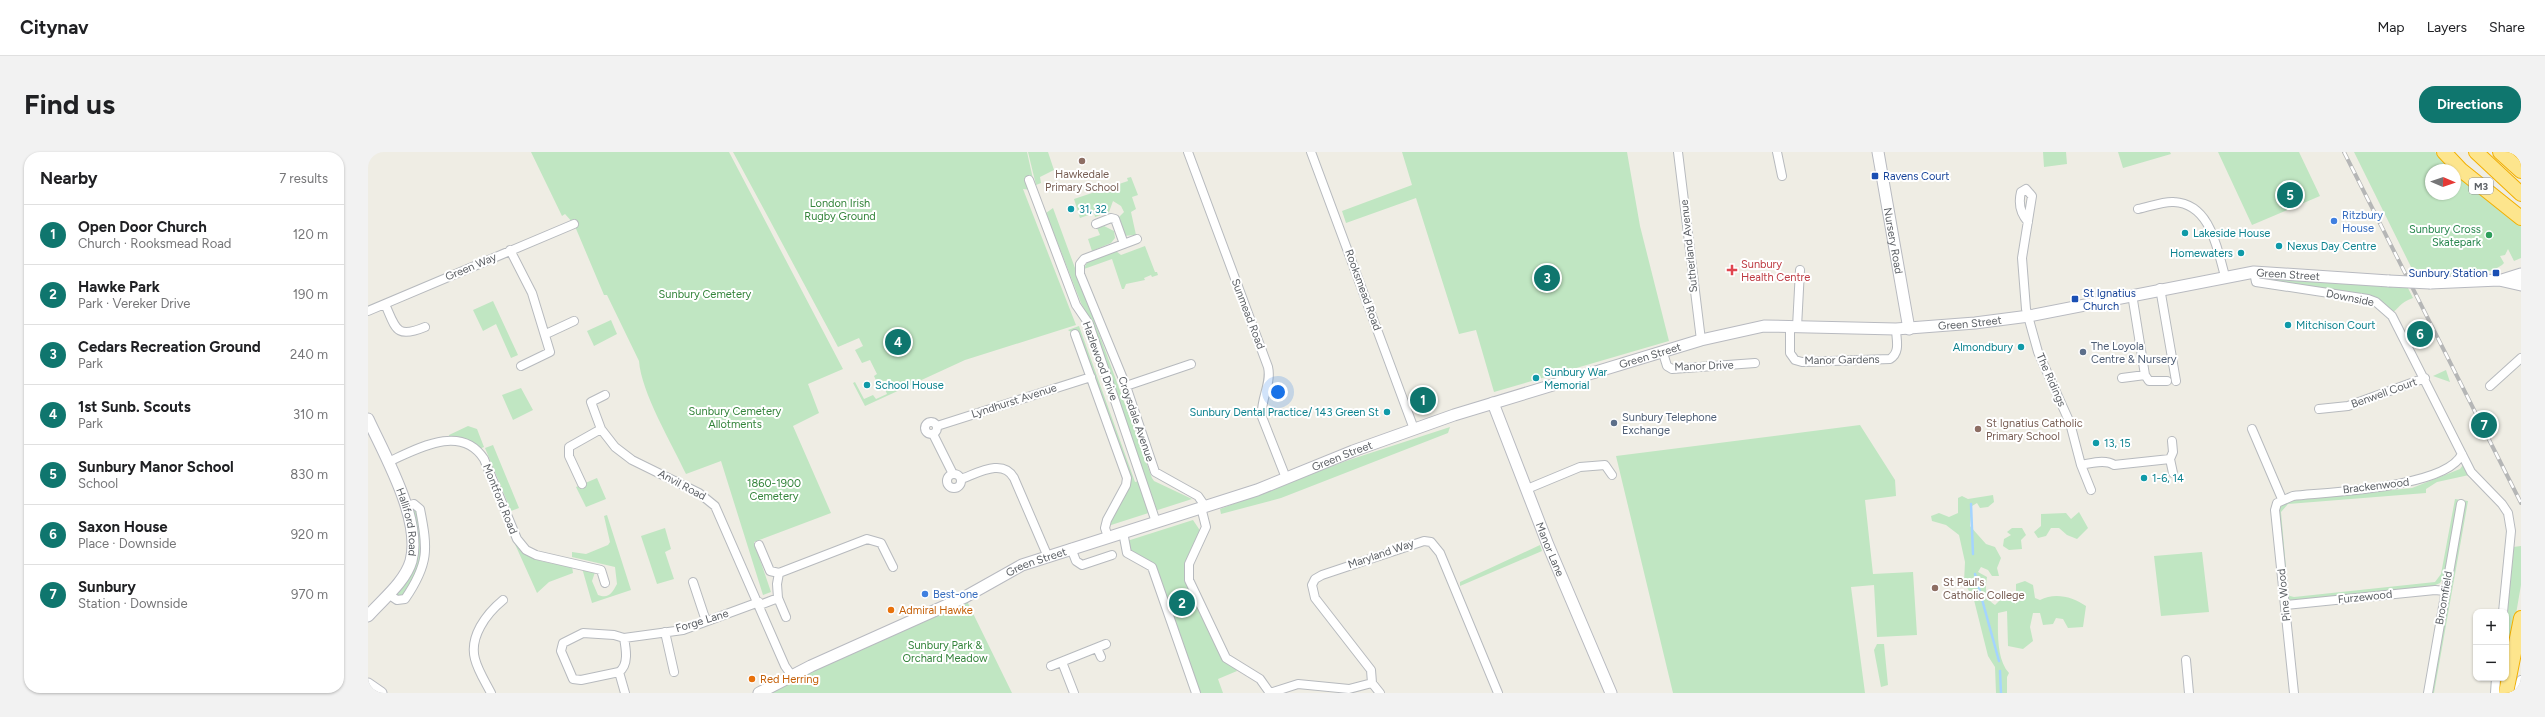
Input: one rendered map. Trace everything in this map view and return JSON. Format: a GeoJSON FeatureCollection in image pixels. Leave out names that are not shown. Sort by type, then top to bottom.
{"type":"FeatureCollection","features":[{"type":"Feature","properties":{"kind":"highway","name":"M3"},"geometry":{"type":"LineString","coordinates":[[2444,152],[2461,170],[2521,218]]}},
{"type":"Feature","properties":{"kind":"highway","name":"M3"},"geometry":{"type":"LineString","coordinates":[[2476,152],[2521,194]]}},
{"type":"Feature","properties":{"kind":"highway"},"geometry":{"type":"LineString","coordinates":[[2500,152],[2521,171]]}},
{"type":"Feature","properties":{"kind":"highway"},"geometry":{"type":"LineString","coordinates":[[2506,693],[2521,618]]}},
{"type":"Feature","properties":{"kind":"street","name":"Sunmead Road"},"geometry":{"type":"LineString","coordinates":[[1188,152],[1268,367],[1270,375],[1261,407],[1262,417],[1286,478]]}},
{"type":"Feature","properties":{"kind":"street","name":"Rooksmead Road"},"geometry":{"type":"LineString","coordinates":[[1311,152],[1414,429]]}},
{"type":"Feature","properties":{"kind":"street","name":"Sutherland Avenue"},"geometry":{"type":"LineString","coordinates":[[1678,152],[1701,340]]}},
{"type":"Feature","properties":{"kind":"street"},"geometry":{"type":"LineString","coordinates":[[1777,152],[1782,176]]}},
{"type":"Feature","properties":{"kind":"street","name":"Nursery Road"},"geometry":{"type":"LineString","coordinates":[[1879,152],[1909,329]]}},
{"type":"Feature","properties":{"kind":"street","name":"Hazlewood Drive"},"geometry":{"type":"LineString","coordinates":[[1029,180],[1076,305],[1090,327],[1156,522]]}},
{"type":"Feature","properties":{"kind":"street"},"geometry":{"type":"LineString","coordinates":[[2138,209],[2172,202],[2190,206],[2198,212],[2211,230],[2225,276]]}},
{"type":"Feature","properties":{"kind":"street"},"geometry":{"type":"LineString","coordinates":[[1096,224],[1111,218],[1115,219],[1124,244],[1138,239]]}},
{"type":"Feature","properties":{"kind":"street","name":"The Ridings"},"geometry":{"type":"LineString","coordinates":[[2028,222],[2022,270],[2029,316],[2038,352],[2070,423],[2081,465],[2091,490]]}},
{"type":"Feature","properties":{"kind":"street","name":"Green Way"},"geometry":{"type":"LineString","coordinates":[[368,311],[574,224]]}},
{"type":"Feature","properties":{"kind":"street","name":"Croysdale Avenue"},"geometry":{"type":"LineString","coordinates":[[1124,244],[1088,257],[1080,264],[1080,274],[1126,386],[1155,472],[1198,496],[1203,506]]}},
{"type":"Feature","properties":{"kind":"street"},"geometry":{"type":"LineString","coordinates":[[510,250],[532,293],[546,334],[550,352],[521,366]]}},
{"type":"Feature","properties":{"kind":"street"},"geometry":{"type":"LineString","coordinates":[[1794,327],[1800,270]]}},
{"type":"Feature","properties":{"kind":"street","name":"Green Street"},"geometry":{"type":"LineString","coordinates":[[759,693],[792,676],[965,596],[1022,565],[1108,536],[1257,490],[1414,429],[1701,340],[1751,328],[1794,327],[1909,329],[1975,323],[2029,316],[2160,288],[2254,272],[2430,283],[2499,280],[2521,274]]}},
{"type":"Feature","properties":{"kind":"street","name":"Downside"},"geometry":{"type":"LineString","coordinates":[[2254,272],[2256,282],[2376,302],[2392,316],[2425,378],[2471,472],[2502,504],[2510,522],[2503,609]]}},
{"type":"Feature","properties":{"kind":"street","name":"Green Street"},"geometry":{"type":"LineString","coordinates":[[2499,280],[2521,285]]}},
{"type":"Feature","properties":{"kind":"street"},"geometry":{"type":"LineString","coordinates":[[2160,288],[2176,381]]}},
{"type":"Feature","properties":{"kind":"street"},"geometry":{"type":"LineString","coordinates":[[2132,294],[2145,375],[2149,381],[2167,381]]}},
{"type":"Feature","properties":{"kind":"street"},"geometry":{"type":"LineString","coordinates":[[385,304],[395,328],[399,332],[408,333],[425,327]]}},
{"type":"Feature","properties":{"kind":"street"},"geometry":{"type":"LineString","coordinates":[[546,334],[574,321]]}},
{"type":"Feature","properties":{"kind":"street","name":"Manor Gardens"},"geometry":{"type":"LineString","coordinates":[[1794,327],[1790,353],[1795,360],[1802,362],[1890,359],[1895,356],[1897,350],[1896,329]]}},
{"type":"Feature","properties":{"kind":"street"},"geometry":{"type":"LineString","coordinates":[[1075,334],[1127,478],[1126,485],[1106,524],[1108,536]]}},
{"type":"Feature","properties":{"kind":"street","name":"Manor Drive"},"geometry":{"type":"LineString","coordinates":[[1662,353],[1667,366],[1672,369],[1755,363]]}},
{"type":"Feature","properties":{"kind":"street"},"geometry":{"type":"LineString","coordinates":[[2490,386],[2521,358]]}},
{"type":"Feature","properties":{"kind":"street"},"geometry":{"type":"LineString","coordinates":[[1126,386],[1192,364]]}},
{"type":"Feature","properties":{"kind":"street"},"geometry":{"type":"LineString","coordinates":[[2122,378],[2145,375]]}},
{"type":"Feature","properties":{"kind":"street","name":"Lyndhurst Avenue"},"geometry":{"type":"LineString","coordinates":[[1048,557],[1014,478],[1008,470],[998,467],[961,478],[958,487],[949,486],[948,478],[953,474],[933,434],[925,429],[926,423],[933,422],[937,426],[1091,377]]}},
{"type":"Feature","properties":{"kind":"street","name":"Benwell Court"},"geometry":{"type":"LineString","coordinates":[[2319,409],[2348,406],[2425,378]]}},
{"type":"Feature","properties":{"kind":"street","name":"Anvil Road"},"geometry":{"type":"LineString","coordinates":[[605,395],[590,402],[601,429],[615,447],[632,460],[699,493],[715,506],[759,604]]}},
{"type":"Feature","properties":{"kind":"street","name":"Manor Lane"},"geometry":{"type":"LineString","coordinates":[[1494,403],[1527,489],[1611,693]]}},
{"type":"Feature","properties":{"kind":"street","name":"Halliford Road"},"geometry":{"type":"LineString","coordinates":[[368,419],[406,506],[412,537],[411,561],[405,573],[388,594],[369,611]]}},
{"type":"Feature","properties":{"kind":"street"},"geometry":{"type":"LineString","coordinates":[[2252,428],[2282,499]]}},
{"type":"Feature","properties":{"kind":"street"},"geometry":{"type":"LineString","coordinates":[[582,484],[569,456],[569,447],[601,429]]}},
{"type":"Feature","properties":{"kind":"street","name":"Montford Road"},"geometry":{"type":"LineString","coordinates":[[388,462],[430,444],[453,441],[467,444],[480,452],[484,459],[517,540],[526,550],[536,555],[601,570],[606,583]]}},
{"type":"Feature","properties":{"kind":"street"},"geometry":{"type":"LineString","coordinates":[[2172,441],[2173,452],[2170,459],[2173,473]]}},
{"type":"Feature","properties":{"kind":"street","name":"Brackenwood"},"geometry":{"type":"LineString","coordinates":[[2282,499],[2293,496],[2417,481],[2454,464],[2462,454]]}},
{"type":"Feature","properties":{"kind":"street"},"geometry":{"type":"LineString","coordinates":[[2081,465],[2095,462],[2110,462],[2114,465],[2170,459]]}},
{"type":"Feature","properties":{"kind":"street"},"geometry":{"type":"LineString","coordinates":[[1527,489],[1580,467],[1605,466],[1612,475]]}},
{"type":"Feature","properties":{"kind":"street"},"geometry":{"type":"LineString","coordinates":[[953,474],[961,478]]}},
{"type":"Feature","properties":{"kind":"street","name":"Pine Wood"},"geometry":{"type":"LineString","coordinates":[[2282,499],[2277,503],[2275,510],[2294,693]]}},
{"type":"Feature","properties":{"kind":"street"},"geometry":{"type":"LineString","coordinates":[[388,594],[397,600],[405,599],[418,579],[426,557],[420,509],[414,504],[406,506]]}},
{"type":"Feature","properties":{"kind":"street","name":"Broomfield"},"geometry":{"type":"LineString","coordinates":[[2428,693],[2461,504]]}},
{"type":"Feature","properties":{"kind":"street"},"geometry":{"type":"LineString","coordinates":[[1203,506],[1206,527],[1189,564],[1189,580],[1226,658],[1260,679],[1270,693],[1298,684],[1349,689],[1372,683]]}},
{"type":"Feature","properties":{"kind":"street"},"geometry":{"type":"LineString","coordinates":[[1123,532],[1127,553],[1152,567],[1196,693]]}},
{"type":"Feature","properties":{"kind":"street"},"geometry":{"type":"LineString","coordinates":[[760,545],[767,568],[770,571],[779,573],[867,539],[881,544],[894,567]]}},
{"type":"Feature","properties":{"kind":"street","name":"Maryland Way"},"geometry":{"type":"LineString","coordinates":[[1380,693],[1372,683],[1371,670],[1315,598],[1312,585],[1315,579],[1322,575],[1424,541],[1432,542],[1440,553],[1498,693]]}},
{"type":"Feature","properties":{"kind":"street"},"geometry":{"type":"LineString","coordinates":[[1071,548],[1076,561],[1082,565],[1112,555]]}},
{"type":"Feature","properties":{"kind":"street"},"geometry":{"type":"LineString","coordinates":[[779,573],[777,584],[778,598],[786,617]]}},
{"type":"Feature","properties":{"kind":"street"},"geometry":{"type":"LineString","coordinates":[[693,582],[706,621]]}},
{"type":"Feature","properties":{"kind":"street","name":"Furzewood"},"geometry":{"type":"LineString","coordinates":[[2285,605],[2435,590],[2445,591]]}},
{"type":"Feature","properties":{"kind":"street","name":"Forge Lane"},"geometry":{"type":"LineString","coordinates":[[619,672],[576,680],[570,674],[561,651],[566,641],[583,632],[614,634],[624,638],[683,630],[778,598]]}},
{"type":"Feature","properties":{"kind":"street"},"geometry":{"type":"LineString","coordinates":[[492,693],[475,659],[474,645],[485,620],[503,600]]}},
{"type":"Feature","properties":{"kind":"street"},"geometry":{"type":"LineString","coordinates":[[759,604],[785,666],[792,676]]}},
{"type":"Feature","properties":{"kind":"street"},"geometry":{"type":"LineString","coordinates":[[665,632],[674,672]]}},
{"type":"Feature","properties":{"kind":"street"},"geometry":{"type":"LineString","coordinates":[[624,638],[626,658],[623,669],[619,672],[625,693]]}},
{"type":"Feature","properties":{"kind":"street"},"geometry":{"type":"LineString","coordinates":[[1051,666],[1106,644]]}},
{"type":"Feature","properties":{"kind":"street"},"geometry":{"type":"LineString","coordinates":[[1097,648],[1101,657]]}},
{"type":"Feature","properties":{"kind":"street"},"geometry":{"type":"LineString","coordinates":[[2186,660],[2189,693]]}},
{"type":"Feature","properties":{"kind":"street"},"geometry":{"type":"LineString","coordinates":[[1062,662],[1074,693]]}},
{"type":"Feature","properties":{"kind":"street"},"geometry":{"type":"LineString","coordinates":[[2518,693],[2521,680]]}},
{"type":"Feature","properties":{"kind":"street"},"geometry":{"type":"LineString","coordinates":[[2495,693],[2496,681]]}},
{"type":"Feature","properties":{"kind":"street"},"geometry":{"type":"LineString","coordinates":[[368,684],[381,693]]}},
{"type":"Feature","properties":{"kind":"green space","name":"Sunbury Cemetery"},"geometry":{"type":"Polygon","coordinates":[[[531,152],[729,152],[843,369],[808,384],[819,413],[793,426],[831,513],[754,542],[771,592],[763,595],[721,461],[686,474],[645,388],[639,361],[607,295],[604,295],[574,224],[565,214],[562,216],[531,152]]]}},
{"type":"Feature","properties":{"kind":"green space","name":"London Irish Rugby Ground"},"geometry":{"type":"Polygon","coordinates":[[[733,152],[1027,152],[1033,179],[1032,190],[1023,189],[1076,325],[965,360],[865,406],[853,383],[855,382],[864,399],[873,395],[876,399],[887,394],[884,387],[880,389],[874,376],[877,374],[870,360],[862,363],[855,350],[863,346],[859,338],[838,347],[733,152]]]}},
{"type":"Feature","properties":{"kind":"green space"},"geometry":{"type":"Polygon","coordinates":[[[1028,152],[1048,152],[1054,170],[1040,177],[1041,183],[1036,185],[1028,152]]]}},
{"type":"Feature","properties":{"kind":"green space"},"geometry":{"type":"Polygon","coordinates":[[[1402,152],[1627,152],[1640,226],[1669,341],[1494,392],[1476,330],[1459,334],[1416,198],[1346,223],[1342,211],[1412,185],[1402,152]]]}},
{"type":"Feature","properties":{"kind":"green space"},"geometry":{"type":"Polygon","coordinates":[[[2043,152],[2066,152],[2067,164],[2044,167],[2043,152]]]}},
{"type":"Feature","properties":{"kind":"green space"},"geometry":{"type":"Polygon","coordinates":[[[2118,152],[2170,152],[2171,154],[2123,168],[2118,152]]]}},
{"type":"Feature","properties":{"kind":"green space"},"geometry":{"type":"Polygon","coordinates":[[[2218,152],[2299,152],[2320,196],[2252,225],[2218,152]]]}},
{"type":"Feature","properties":{"kind":"green space"},"geometry":{"type":"Polygon","coordinates":[[[2354,152],[2435,152],[2448,164],[2425,164],[2425,200],[2461,200],[2461,176],[2521,226],[2521,258],[2514,261],[2508,249],[2505,255],[2500,256],[2504,263],[2497,268],[2487,271],[2462,275],[2415,275],[2354,152]]]}},
{"type":"Feature","properties":{"kind":"green space"},"geometry":{"type":"Polygon","coordinates":[[[1131,177],[1138,195],[1132,197],[1136,209],[1131,212],[1136,235],[1123,236],[1118,218],[1124,212],[1121,206],[1113,201],[1109,212],[1095,217],[1094,213],[1080,218],[1074,199],[1128,181],[1127,178],[1131,177]]]}},
{"type":"Feature","properties":{"kind":"green space"},"geometry":{"type":"Polygon","coordinates":[[[1053,208],[1152,478],[1154,481],[1192,499],[1108,526],[1128,486],[1078,337],[1068,330],[1079,326],[1135,482],[1146,479],[1092,323],[1081,303],[1046,213],[1053,208]]]}},
{"type":"Feature","properties":{"kind":"green space"},"geometry":{"type":"Polygon","coordinates":[[[1104,226],[1114,231],[1115,238],[1111,243],[1092,251],[1088,239],[1100,235],[1097,228],[1104,226]]]}},
{"type":"Feature","properties":{"kind":"green space"},"geometry":{"type":"Polygon","coordinates":[[[1145,246],[1155,272],[1157,272],[1158,275],[1152,277],[1151,275],[1144,278],[1145,280],[1126,284],[1124,289],[1122,289],[1112,259],[1084,269],[1088,260],[1116,251],[1121,255],[1145,246]]]}},
{"type":"Feature","properties":{"kind":"green space"},"geometry":{"type":"Polygon","coordinates":[[[2275,273],[2407,286],[2413,298],[2404,302],[2390,314],[2376,302],[2254,280],[2275,273]]]}},
{"type":"Feature","properties":{"kind":"green space"},"geometry":{"type":"Polygon","coordinates":[[[493,301],[518,355],[511,358],[496,324],[483,331],[473,310],[493,301]]]}},
{"type":"Feature","properties":{"kind":"green space"},"geometry":{"type":"Polygon","coordinates":[[[611,320],[617,334],[594,346],[587,331],[611,320]]]}},
{"type":"Feature","properties":{"kind":"green space"},"geometry":{"type":"Polygon","coordinates":[[[2446,370],[2450,382],[2433,376],[2446,370]]]}},
{"type":"Feature","properties":{"kind":"green space"},"geometry":{"type":"Polygon","coordinates":[[[521,388],[533,410],[513,420],[502,395],[521,388]]]}},
{"type":"Feature","properties":{"kind":"green space"},"geometry":{"type":"Polygon","coordinates":[[[1860,425],[1895,480],[1896,496],[1865,500],[1873,574],[1913,572],[1917,635],[1877,637],[1874,585],[1851,587],[1865,693],[1673,693],[1616,456],[1860,425]]]}},
{"type":"Feature","properties":{"kind":"green space"},"geometry":{"type":"Polygon","coordinates":[[[468,426],[477,429],[484,447],[477,450],[450,441],[449,435],[468,426]]]}},
{"type":"Feature","properties":{"kind":"green space"},"geometry":{"type":"Polygon","coordinates":[[[1450,427],[1448,433],[1281,498],[1221,514],[1220,509],[1346,461],[1450,427]]]}},
{"type":"Feature","properties":{"kind":"green space"},"geometry":{"type":"Polygon","coordinates":[[[493,445],[519,508],[511,511],[485,448],[493,445]]]}},
{"type":"Feature","properties":{"kind":"green space"},"geometry":{"type":"Polygon","coordinates":[[[2463,465],[2469,475],[2437,482],[2426,489],[2426,493],[2288,504],[2281,512],[2288,590],[2290,596],[2294,597],[2435,582],[2441,574],[2455,499],[2468,501],[2434,693],[2431,693],[2444,576],[2440,583],[2433,586],[2292,601],[2287,598],[2278,512],[2281,505],[2288,501],[2412,488],[2460,469],[2463,465]]]}},
{"type":"Feature","properties":{"kind":"green space"},"geometry":{"type":"Polygon","coordinates":[[[597,478],[606,499],[586,507],[576,487],[597,478]]]}},
{"type":"Feature","properties":{"kind":"green space"},"geometry":{"type":"Polygon","coordinates":[[[1993,495],[1994,502],[1988,507],[1980,508],[1977,503],[1972,506],[1970,526],[1986,544],[1995,547],[2001,558],[1997,568],[1999,576],[1992,576],[1988,570],[1981,567],[1978,572],[1987,577],[1986,589],[1989,600],[1995,605],[2001,599],[2011,601],[2016,604],[2016,584],[2025,581],[2033,585],[2035,598],[2040,600],[2052,596],[2058,596],[2070,598],[2086,606],[2083,627],[2068,628],[2063,619],[2056,618],[2053,624],[2043,625],[2040,613],[2033,613],[2030,627],[2033,641],[2023,649],[2008,646],[2007,611],[1998,613],[2000,652],[2005,667],[2009,673],[2007,677],[2007,693],[1996,693],[1995,667],[1988,656],[1974,600],[1964,582],[1965,562],[1959,535],[1946,525],[1932,521],[1931,516],[1939,513],[1949,517],[1958,513],[1958,498],[1962,496],[1968,499],[1993,495]]]}},
{"type":"Feature","properties":{"kind":"green space"},"geometry":{"type":"Polygon","coordinates":[[[418,506],[426,557],[405,599],[394,598],[407,578],[412,508],[418,506]]]}},
{"type":"Feature","properties":{"kind":"green space"},"geometry":{"type":"Polygon","coordinates":[[[2079,512],[2088,528],[2077,539],[2067,535],[2059,528],[2051,528],[2046,536],[2038,538],[2034,532],[2041,526],[2041,514],[2066,513],[2071,519],[2079,512]]]}},
{"type":"Feature","properties":{"kind":"green space"},"geometry":{"type":"Polygon","coordinates":[[[607,515],[631,590],[592,603],[582,568],[595,572],[592,581],[598,595],[608,596],[617,584],[615,567],[572,557],[572,552],[586,554],[608,545],[610,542],[604,516],[607,515]]]}},
{"type":"Feature","properties":{"kind":"green space"},"geometry":{"type":"Polygon","coordinates":[[[1193,520],[1201,532],[1186,564],[1185,580],[1237,671],[1218,679],[1223,693],[1200,693],[1156,567],[1132,556],[1127,541],[1193,520]]]}},
{"type":"Feature","properties":{"kind":"green space"},"geometry":{"type":"Polygon","coordinates":[[[665,528],[671,549],[665,552],[674,579],[657,584],[641,536],[665,528]]]}},
{"type":"Feature","properties":{"kind":"green space"},"geometry":{"type":"Polygon","coordinates":[[[2012,528],[2022,528],[2026,535],[2021,540],[2022,549],[2009,550],[2003,546],[2004,539],[2011,535],[2007,532],[2012,528]]]}},
{"type":"Feature","properties":{"kind":"green space"},"geometry":{"type":"Polygon","coordinates":[[[514,542],[520,549],[532,558],[572,566],[573,573],[549,582],[537,593],[514,542]]]}},
{"type":"Feature","properties":{"kind":"green space"},"geometry":{"type":"Polygon","coordinates":[[[1540,545],[1542,551],[1460,586],[1460,582],[1540,545]]]}},
{"type":"Feature","properties":{"kind":"green space"},"geometry":{"type":"Polygon","coordinates":[[[2521,546],[2521,585],[2509,655],[2509,609],[2506,609],[2513,547],[2521,546]]]}},
{"type":"Feature","properties":{"kind":"green space"},"geometry":{"type":"Polygon","coordinates":[[[2202,552],[2209,612],[2161,616],[2154,556],[2202,552]]]}},
{"type":"Feature","properties":{"kind":"green space","name":"Sunbury Park & Orchard Meadow"},"geometry":{"type":"Polygon","coordinates":[[[965,597],[1012,693],[768,693],[965,597]]]}},
{"type":"Feature","properties":{"kind":"green space"},"geometry":{"type":"Polygon","coordinates":[[[1877,644],[1884,644],[1888,685],[1881,687],[1874,650],[1877,644]]]}},
{"type":"Feature","properties":{"kind":"waterway"},"geometry":{"type":"LineString","coordinates":[[1971,504],[1973,554]]}},
{"type":"Feature","properties":{"kind":"waterway"},"geometry":{"type":"LineString","coordinates":[[1975,574],[1999,661]]}},
{"type":"Feature","properties":{"kind":"waterway"},"geometry":{"type":"LineString","coordinates":[[2000,671],[2001,693]]}},
{"type":"Feature","properties":{"kind":"railway"},"geometry":{"type":"LineString","coordinates":[[2344,152],[2521,503]]}},
{"type":"Feature","properties":{"kind":"place","name":"Hawkedale Primary School"},"geometry":{"type":"Point","coordinates":[1082,161]}},
{"type":"Feature","properties":{"kind":"place","name":"Ravens Court"},"geometry":{"type":"Point","coordinates":[1875,176]}},
{"type":"Feature","properties":{"kind":"place","name":"Sunbury Manor School"},"geometry":{"type":"Point","coordinates":[2290,195]}},
{"type":"Feature","properties":{"kind":"place","name":"31, 32"},"geometry":{"type":"Point","coordinates":[1071,209]}},
{"type":"Feature","properties":{"kind":"place","name":"Ritzbury House"},"geometry":{"type":"Point","coordinates":[2334,221]}},
{"type":"Feature","properties":{"kind":"place","name":"Lakeside House"},"geometry":{"type":"Point","coordinates":[2185,233]}},
{"type":"Feature","properties":{"kind":"place","name":"Sunbury Cross Skatepark"},"geometry":{"type":"Point","coordinates":[2489,235]}},
{"type":"Feature","properties":{"kind":"place","name":"Nexus Day Centre"},"geometry":{"type":"Point","coordinates":[2279,246]}},
{"type":"Feature","properties":{"kind":"place","name":"Homewaters"},"geometry":{"type":"Point","coordinates":[2241,253]}},
{"type":"Feature","properties":{"kind":"place","name":"Sunbury Health Centre"},"geometry":{"type":"Point","coordinates":[1732,270]}},
{"type":"Feature","properties":{"kind":"place","name":"Sunbury Station"},"geometry":{"type":"Point","coordinates":[2496,273]}},
{"type":"Feature","properties":{"kind":"place","name":"Cedars Recreation Ground"},"geometry":{"type":"Point","coordinates":[1547,278]}},
{"type":"Feature","properties":{"kind":"place","name":"St Ignatius Church"},"geometry":{"type":"Point","coordinates":[2075,299]}},
{"type":"Feature","properties":{"kind":"place","name":"Mitchison Court"},"geometry":{"type":"Point","coordinates":[2288,325]}},
{"type":"Feature","properties":{"kind":"place","name":"Saxon House"},"geometry":{"type":"Point","coordinates":[2420,334]}},
{"type":"Feature","properties":{"kind":"place","name":"1st Sunb. Scouts"},"geometry":{"type":"Point","coordinates":[898,342]}},
{"type":"Feature","properties":{"kind":"place","name":"Almondbury"},"geometry":{"type":"Point","coordinates":[2021,347]}},
{"type":"Feature","properties":{"kind":"place","name":"The Loyola Centre & Nursery"},"geometry":{"type":"Point","coordinates":[2083,352]}},
{"type":"Feature","properties":{"kind":"place","name":"Sunbury War Memorial"},"geometry":{"type":"Point","coordinates":[1536,378]}},
{"type":"Feature","properties":{"kind":"place","name":"School House"},"geometry":{"type":"Point","coordinates":[867,385]}},
{"type":"Feature","properties":{"kind":"place","name":"Open Door Church"},"geometry":{"type":"Point","coordinates":[1423,400]}},
{"type":"Feature","properties":{"kind":"place","name":"Sunbury Dental Practice/ 143 Green St"},"geometry":{"type":"Point","coordinates":[1387,412]}},
{"type":"Feature","properties":{"kind":"place","name":"Sunbury Telephone Exchange"},"geometry":{"type":"Point","coordinates":[1614,423]}},
{"type":"Feature","properties":{"kind":"place","name":"Sunbury"},"geometry":{"type":"Point","coordinates":[2484,425]}},
{"type":"Feature","properties":{"kind":"place","name":"St Ignatius Catholic Primary School"},"geometry":{"type":"Point","coordinates":[1978,429]}},
{"type":"Feature","properties":{"kind":"place","name":"13, 15"},"geometry":{"type":"Point","coordinates":[2096,443]}},
{"type":"Feature","properties":{"kind":"place","name":"1-6, 14"},"geometry":{"type":"Point","coordinates":[2144,478]}},
{"type":"Feature","properties":{"kind":"place","name":"St Paul's Catholic College"},"geometry":{"type":"Point","coordinates":[1935,588]}},
{"type":"Feature","properties":{"kind":"place","name":"Best-one"},"geometry":{"type":"Point","coordinates":[925,594]}},
{"type":"Feature","properties":{"kind":"place","name":"Hawke Park"},"geometry":{"type":"Point","coordinates":[1182,603]}},
{"type":"Feature","properties":{"kind":"place","name":"Admiral Hawke"},"geometry":{"type":"Point","coordinates":[891,610]}},
{"type":"Feature","properties":{"kind":"place","name":"Red Herring"},"geometry":{"type":"Point","coordinates":[752,679]}},
{"type":"Feature","properties":{"kind":"park label","name":"Sunbury Cemetery Allotments"},"geometry":{"type":"Point","coordinates":[735,417]}},
{"type":"Feature","properties":{"kind":"park label","name":"1860-1900 Cemetery"},"geometry":{"type":"Point","coordinates":[774,489]}}]}
